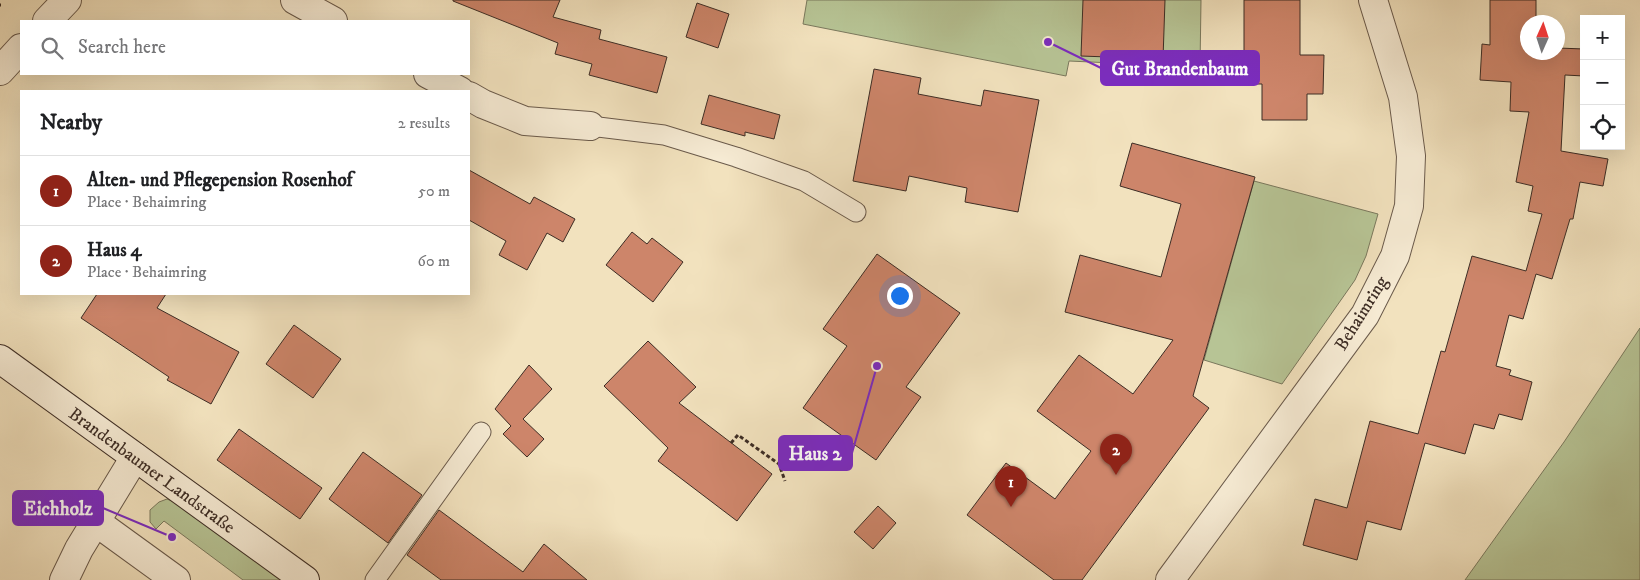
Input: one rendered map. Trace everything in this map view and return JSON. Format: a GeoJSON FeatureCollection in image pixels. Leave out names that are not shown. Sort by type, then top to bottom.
{"type":"FeatureCollection","features":[{"type":"Feature","properties":{"kind":"street"},"geometry":{"type":"LineString","coordinates":[[48,20],[67,0]]}},
{"type":"Feature","properties":{"kind":"street"},"geometry":{"type":"LineString","coordinates":[[295,0],[331,20]]}},
{"type":"Feature","properties":{"kind":"street","name":"Behaimring"},"geometry":{"type":"LineString","coordinates":[[1170,580],[1365,315],[1395,256],[1409,206],[1411,156],[1403,97],[1373,0]]}},
{"type":"Feature","properties":{"kind":"street"},"geometry":{"type":"LineString","coordinates":[[0,71],[20,49]]}},
{"type":"Feature","properties":{"kind":"street"},"geometry":{"type":"LineString","coordinates":[[430,75],[458,90]]}},
{"type":"Feature","properties":{"kind":"street"},"geometry":{"type":"LineString","coordinates":[[470,97],[483,104],[525,121],[590,126]]}},
{"type":"Feature","properties":{"kind":"street","name":"Brandenbaumer Landstraße"},"geometry":{"type":"LineString","coordinates":[[0,359],[305,580]]}},
{"type":"Feature","properties":{"kind":"street"},"geometry":{"type":"LineString","coordinates":[[64,580],[135,457]]}},
{"type":"Feature","properties":{"kind":"street"},"geometry":{"type":"LineString","coordinates":[[96,522],[176,580]]}},
{"type":"Feature","properties":{"kind":"lane"},"geometry":{"type":"LineString","coordinates":[[590,126],[664,135],[736,157],[804,181],[856,212]]}},
{"type":"Feature","properties":{"kind":"lane"},"geometry":{"type":"LineString","coordinates":[[375,580],[481,432]]}},
{"type":"Feature","properties":{"kind":"path"},"geometry":{"type":"LineString","coordinates":[[731,443],[738,435],[778,464],[785,481]]}},
{"type":"Feature","properties":{"kind":"green space"},"geometry":{"type":"Polygon","coordinates":[[[807,0],[1201,0],[1200,67],[1069,61],[1066,76],[803,24],[807,0]]]}},
{"type":"Feature","properties":{"kind":"green space"},"geometry":{"type":"Polygon","coordinates":[[[1254,181],[1378,214],[1366,256],[1355,280],[1282,384],[1204,360],[1254,181]]]}},
{"type":"Feature","properties":{"kind":"green space"},"geometry":{"type":"Polygon","coordinates":[[[1640,328],[1640,580],[1465,580],[1564,442],[1640,328]]]}},
{"type":"Feature","properties":{"kind":"green space"},"geometry":{"type":"Polygon","coordinates":[[[167,499],[176,503],[281,580],[243,580],[164,521],[156,529],[150,522],[150,510],[159,502],[167,499]]]}},
{"type":"Feature","properties":{"kind":"building"},"geometry":{"type":"Polygon","coordinates":[[[453,0],[560,0],[553,17],[601,30],[599,39],[667,57],[657,93],[589,75],[592,64],[555,54],[558,43],[453,0]]]}},
{"type":"Feature","properties":{"kind":"building"},"geometry":{"type":"Polygon","coordinates":[[[1083,0],[1165,0],[1163,59],[1081,56],[1083,0]]]}},
{"type":"Feature","properties":{"kind":"building"},"geometry":{"type":"Polygon","coordinates":[[[1244,0],[1300,0],[1300,55],[1324,55],[1323,94],[1307,94],[1307,120],[1262,120],[1262,84],[1237,84],[1237,55],[1244,55],[1244,0]]]}},
{"type":"Feature","properties":{"kind":"building"},"geometry":{"type":"Polygon","coordinates":[[[1490,0],[1536,0],[1536,15],[1520,15],[1520,60],[1565,60],[1565,48],[1580,49],[1580,76],[1565,75],[1561,151],[1608,159],[1603,186],[1580,182],[1573,219],[1570,219],[1552,279],[1536,274],[1523,319],[1509,315],[1496,366],[1511,370],[1509,375],[1532,382],[1522,420],[1499,414],[1494,429],[1474,424],[1465,454],[1425,443],[1401,530],[1367,521],[1357,560],[1303,545],[1315,499],[1347,508],[1370,421],[1418,434],[1441,351],[1445,352],[1472,256],[1526,271],[1542,214],[1528,211],[1533,186],[1516,182],[1529,112],[1510,111],[1511,82],[1480,80],[1482,44],[1490,45],[1490,0]]]}},
{"type":"Feature","properties":{"kind":"building"},"geometry":{"type":"Polygon","coordinates":[[[697,3],[729,14],[718,48],[686,37],[697,3]]]}},
{"type":"Feature","properties":{"kind":"building"},"geometry":{"type":"Polygon","coordinates":[[[874,69],[921,78],[918,94],[981,106],[984,90],[1039,100],[1018,212],[965,202],[967,188],[909,176],[906,191],[853,181],[874,69]]]}},
{"type":"Feature","properties":{"kind":"building"},"geometry":{"type":"Polygon","coordinates":[[[709,95],[780,115],[774,139],[745,132],[745,136],[701,124],[709,95]]]}},
{"type":"Feature","properties":{"kind":"building"},"geometry":{"type":"Polygon","coordinates":[[[1132,143],[1255,177],[1193,396],[1209,408],[1082,580],[1054,580],[967,515],[1006,463],[1055,499],[1091,451],[1037,411],[1079,355],[1133,394],[1173,340],[1065,312],[1080,255],[1161,277],[1181,204],[1120,186],[1132,143]]]}},
{"type":"Feature","properties":{"kind":"building"},"geometry":{"type":"Polygon","coordinates":[[[470,171],[530,204],[534,197],[575,219],[563,242],[547,233],[527,270],[499,255],[506,241],[470,221],[470,171]]]}},
{"type":"Feature","properties":{"kind":"building"},"geometry":{"type":"Polygon","coordinates":[[[632,232],[647,244],[652,238],[683,262],[653,302],[606,265],[632,232]]]}},
{"type":"Feature","properties":{"kind":"building"},"geometry":{"type":"Polygon","coordinates":[[[877,254],[960,313],[906,387],[921,397],[876,460],[803,408],[847,346],[823,329],[877,254]]]}},
{"type":"Feature","properties":{"kind":"building"},"geometry":{"type":"Polygon","coordinates":[[[96,295],[165,295],[157,308],[239,352],[211,404],[167,380],[169,377],[81,318],[96,295]]]}},
{"type":"Feature","properties":{"kind":"building"},"geometry":{"type":"Polygon","coordinates":[[[294,325],[341,359],[313,398],[266,364],[294,325]]]}},
{"type":"Feature","properties":{"kind":"building"},"geometry":{"type":"Polygon","coordinates":[[[648,341],[696,387],[679,403],[772,474],[737,521],[658,461],[668,448],[604,386],[648,341]]]}},
{"type":"Feature","properties":{"kind":"building"},"geometry":{"type":"Polygon","coordinates":[[[529,365],[552,389],[523,419],[544,439],[527,457],[503,434],[511,426],[495,409],[529,365]]]}},
{"type":"Feature","properties":{"kind":"building"},"geometry":{"type":"Polygon","coordinates":[[[239,429],[322,488],[300,519],[217,460],[239,429]]]}},
{"type":"Feature","properties":{"kind":"building"},"geometry":{"type":"Polygon","coordinates":[[[363,452],[422,495],[388,543],[329,499],[363,452]]]}},
{"type":"Feature","properties":{"kind":"building"},"geometry":{"type":"Polygon","coordinates":[[[878,506],[896,523],[873,549],[854,532],[878,506]]]}},
{"type":"Feature","properties":{"kind":"building"},"geometry":{"type":"Polygon","coordinates":[[[439,510],[523,572],[544,544],[587,580],[441,580],[407,555],[439,510]]]}},
{"type":"Feature","properties":{"kind":"place","name":"Gut Brandenbaum"},"geometry":{"type":"Point","coordinates":[1048,42]}},
{"type":"Feature","properties":{"kind":"place","name":"Haus 2"},"geometry":{"type":"Point","coordinates":[877,366]}},
{"type":"Feature","properties":{"kind":"place","name":"Haus 4"},"geometry":{"type":"Point","coordinates":[1116,475]}},
{"type":"Feature","properties":{"kind":"place","name":"Alten- und Pflegepension Rosenhof"},"geometry":{"type":"Point","coordinates":[1011,507]}},
{"type":"Feature","properties":{"kind":"place","name":"Eichholz"},"geometry":{"type":"Point","coordinates":[172,537]}}]}
